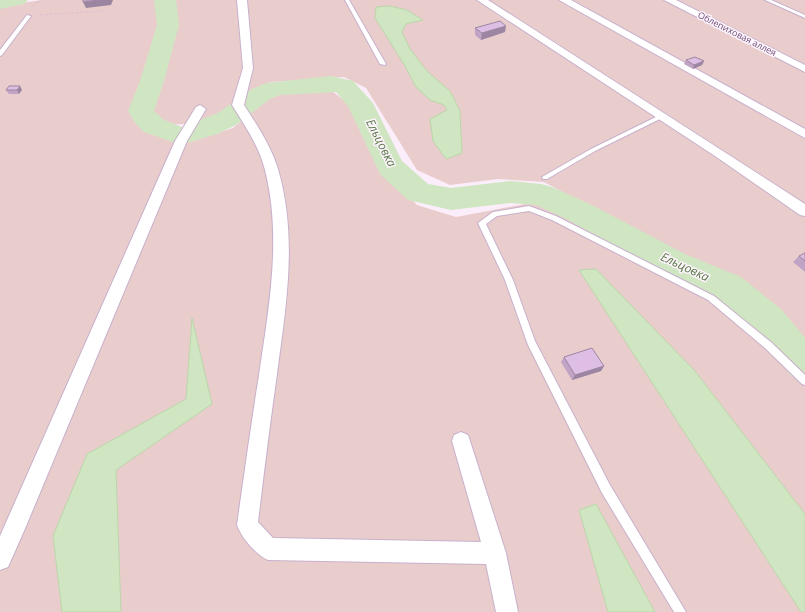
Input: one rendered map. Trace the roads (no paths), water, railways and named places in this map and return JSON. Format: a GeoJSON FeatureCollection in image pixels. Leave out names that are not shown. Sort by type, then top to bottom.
{"type":"FeatureCollection","features":[{"type":"Feature","properties":{"kind":"street"},"geometry":{"type":"LineString","coordinates":[[242,0],[248,68],[242,112],[268,156],[276,186],[282,231],[281,287],[247,525],[268,549],[495,553]]}},
{"type":"Feature","properties":{"kind":"street"},"geometry":{"type":"LineString","coordinates":[[482,0],[662,116],[805,211]]}},
{"type":"Feature","properties":{"kind":"street"},"geometry":{"type":"LineString","coordinates":[[564,0],[805,134]]}},
{"type":"Feature","properties":{"kind":"street","name":"Облепиховая аллея"},"geometry":{"type":"LineString","coordinates":[[669,0],[805,69]]}},
{"type":"Feature","properties":{"kind":"street"},"geometry":{"type":"LineString","coordinates":[[0,558],[17,524],[181,140],[200,109]]}},
{"type":"Feature","properties":{"kind":"street"},"geometry":{"type":"LineString","coordinates":[[461,441],[495,553],[507,612]]}},
{"type":"Feature","properties":{"kind":"lane"},"geometry":{"type":"LineString","coordinates":[[347,0],[383,64]]}},
{"type":"Feature","properties":{"kind":"lane"},"geometry":{"type":"LineString","coordinates":[[767,0],[805,17]]}},
{"type":"Feature","properties":{"kind":"lane"},"geometry":{"type":"LineString","coordinates":[[0,54],[29,16]]}},
{"type":"Feature","properties":{"kind":"lane"},"geometry":{"type":"LineString","coordinates":[[545,177],[593,150],[662,116]]}},
{"type":"Feature","properties":{"kind":"lane"},"geometry":{"type":"LineString","coordinates":[[680,612],[606,489],[595,468],[531,342],[509,280],[482,223],[495,214],[529,208],[554,218],[711,298],[769,346],[805,381]]}},
{"type":"Feature","properties":{"kind":"waterway","name":"Ельцовка"},"geometry":{"type":"LineString","coordinates":[[0,3],[17,0]]}},
{"type":"Feature","properties":{"kind":"waterway","name":"Ельцовка"},"geometry":{"type":"LineString","coordinates":[[165,0],[168,25],[152,81],[141,111],[145,118],[154,126],[181,136],[207,128],[227,119],[261,94],[275,88],[331,84],[344,86],[360,103],[390,167],[419,193],[451,199],[511,192],[541,195],[579,212],[673,263],[729,287],[769,321],[795,354],[805,364]]}}]}
